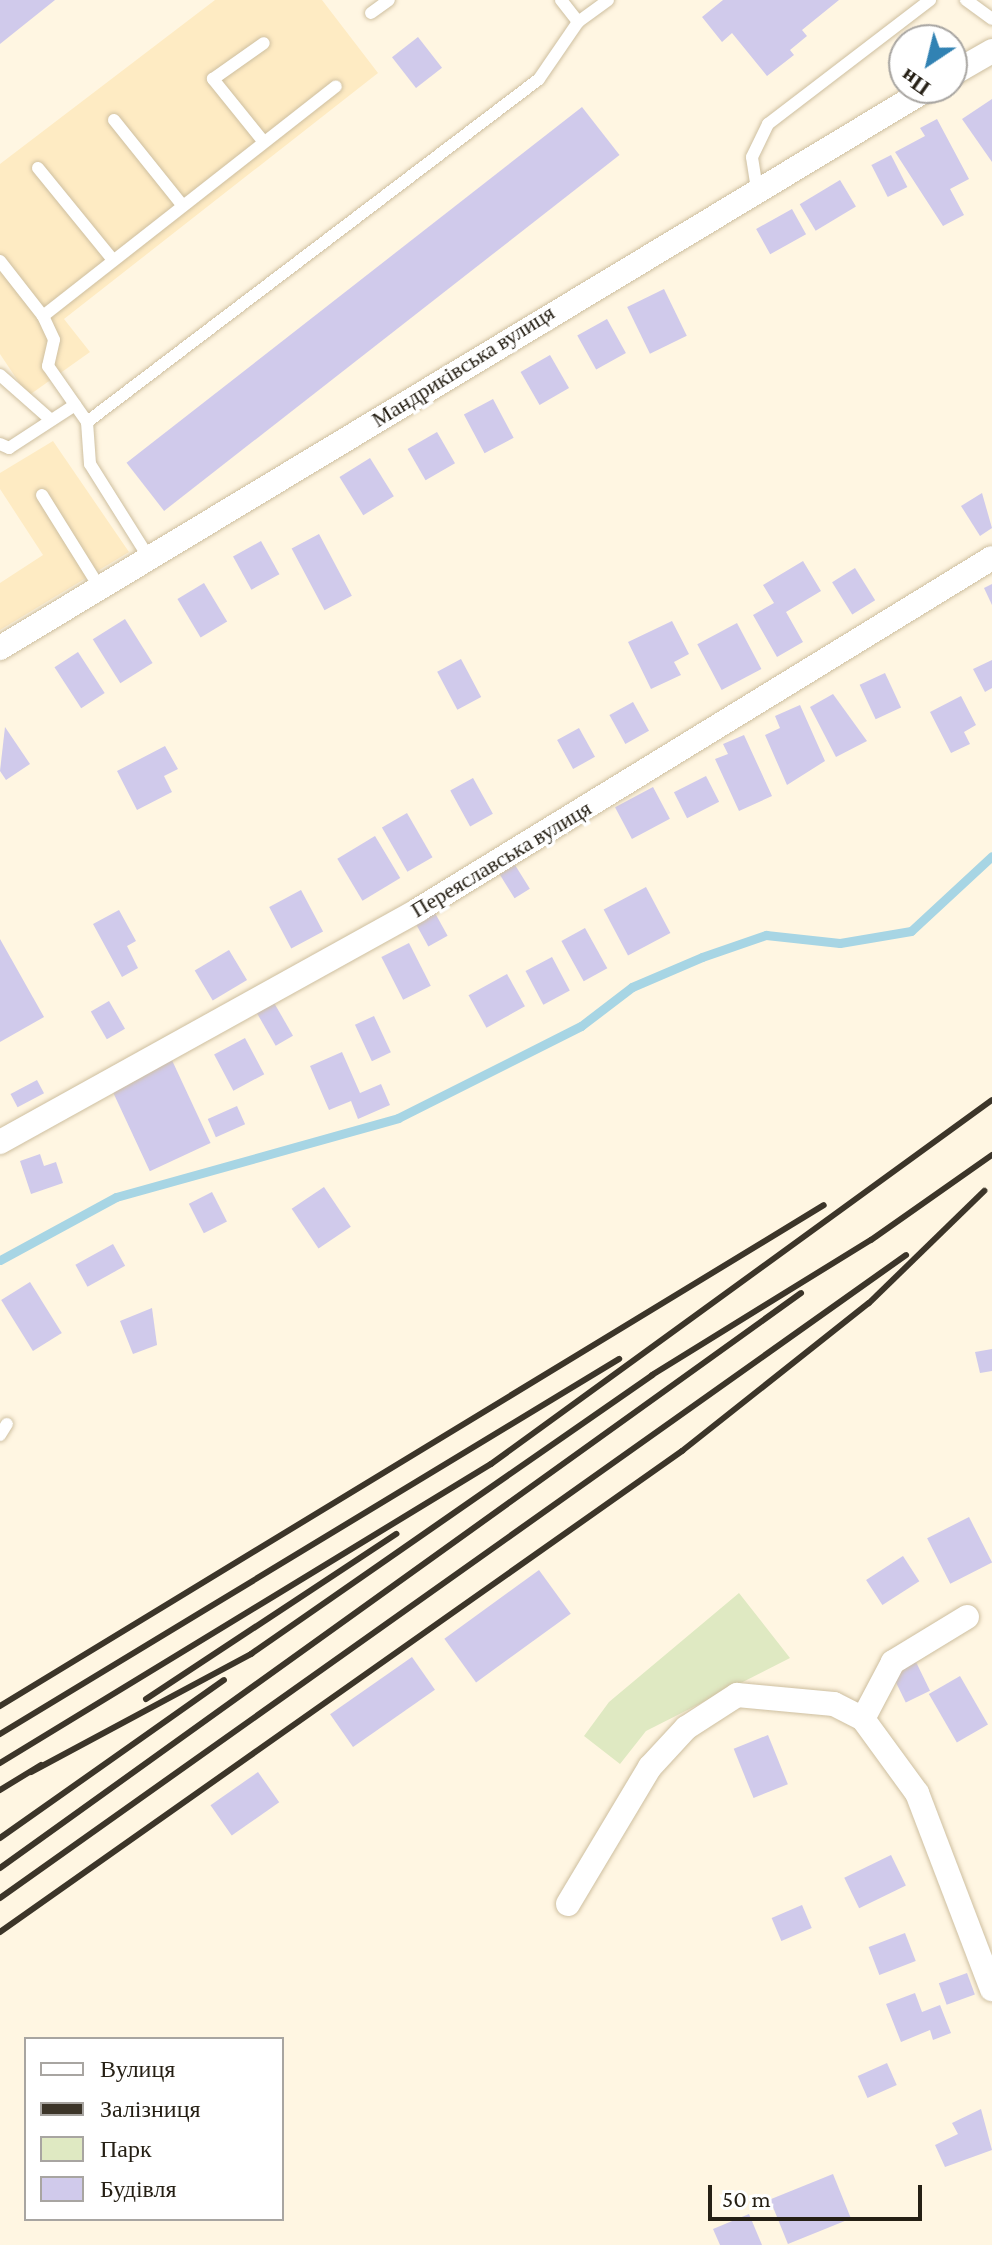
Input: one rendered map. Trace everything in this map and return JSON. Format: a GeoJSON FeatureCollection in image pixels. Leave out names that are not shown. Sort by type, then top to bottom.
{"type":"FeatureCollection","features":[{"type":"Feature","properties":{"kind":"street"},"geometry":{"type":"LineString","coordinates":[[968,65],[992,51]]}},
{"type":"Feature","properties":{"kind":"street","name":"Мандриківська вулиця"},"geometry":{"type":"LineString","coordinates":[[0,648],[902,104]]}},
{"type":"Feature","properties":{"kind":"street","name":"Переяславська вулиця"},"geometry":{"type":"LineString","coordinates":[[0,1142],[418,910],[992,558]]}},
{"type":"Feature","properties":{"kind":"street"},"geometry":{"type":"LineString","coordinates":[[863,1719],[893,1662],[967,1617]]}},
{"type":"Feature","properties":{"kind":"street"},"geometry":{"type":"LineString","coordinates":[[568,1904],[650,1767],[686,1728],[737,1695],[834,1704],[863,1719],[917,1793],[992,1989]]}},
{"type":"Feature","properties":{"kind":"lane"},"geometry":{"type":"LineString","coordinates":[[371,13],[389,0]]}},
{"type":"Feature","properties":{"kind":"lane"},"geometry":{"type":"LineString","coordinates":[[561,0],[578,22]]}},
{"type":"Feature","properties":{"kind":"lane"},"geometry":{"type":"LineString","coordinates":[[87,422],[539,79],[578,22],[608,0]]}},
{"type":"Feature","properties":{"kind":"lane"},"geometry":{"type":"LineString","coordinates":[[757,189],[752,157],[768,124],[930,0]]}},
{"type":"Feature","properties":{"kind":"lane"},"geometry":{"type":"LineString","coordinates":[[966,0],[992,19]]}},
{"type":"Feature","properties":{"kind":"lane"},"geometry":{"type":"LineString","coordinates":[[263,141],[213,79],[264,43]]}},
{"type":"Feature","properties":{"kind":"lane"},"geometry":{"type":"LineString","coordinates":[[43,316],[336,86]]}},
{"type":"Feature","properties":{"kind":"lane"},"geometry":{"type":"LineString","coordinates":[[114,120],[182,205]]}},
{"type":"Feature","properties":{"kind":"lane"},"geometry":{"type":"LineString","coordinates":[[38,168],[113,260]]}},
{"type":"Feature","properties":{"kind":"lane"},"geometry":{"type":"LineString","coordinates":[[0,261],[43,316],[54,340],[48,366],[87,422],[90,464],[149,558]]}},
{"type":"Feature","properties":{"kind":"lane"},"geometry":{"type":"LineString","coordinates":[[0,375],[51,420]]}},
{"type":"Feature","properties":{"kind":"lane"},"geometry":{"type":"LineString","coordinates":[[0,444],[9,448],[75,405]]}},
{"type":"Feature","properties":{"kind":"lane"},"geometry":{"type":"LineString","coordinates":[[42,495],[100,588]]}},
{"type":"Feature","properties":{"kind":"shaded area"},"geometry":{"type":"Polygon","coordinates":[[[215,0],[322,0],[378,73],[64,319],[90,352],[28,396],[0,354],[0,164],[215,0]]]}},
{"type":"Feature","properties":{"kind":"shaded area"},"geometry":{"type":"Polygon","coordinates":[[[53,441],[129,552],[0,630],[0,583],[43,555],[0,489],[0,473],[53,441]]]}},
{"type":"Feature","properties":{"kind":"green space"},"geometry":{"type":"Polygon","coordinates":[[[739,1593],[790,1658],[646,1731],[620,1764],[584,1736],[609,1702],[739,1593]]]}},
{"type":"Feature","properties":{"kind":"building"},"geometry":{"type":"Polygon","coordinates":[[[0,0],[55,0],[0,44],[0,0]]]}},
{"type":"Feature","properties":{"kind":"building"},"geometry":{"type":"Polygon","coordinates":[[[723,0],[839,0],[802,30],[807,36],[790,50],[794,55],[767,76],[732,33],[722,42],[702,17],[723,0]]]}},
{"type":"Feature","properties":{"kind":"building"},"geometry":{"type":"Polygon","coordinates":[[[418,37],[442,68],[416,88],[392,57],[418,37]]]}},
{"type":"Feature","properties":{"kind":"building"},"geometry":{"type":"Polygon","coordinates":[[[992,99],[992,162],[962,119],[992,99]]]}},
{"type":"Feature","properties":{"kind":"building"},"geometry":{"type":"Polygon","coordinates":[[[582,107],[620,155],[164,511],[127,463],[582,107]]]}},
{"type":"Feature","properties":{"kind":"building"},"geometry":{"type":"Polygon","coordinates":[[[937,119],[969,179],[950,189],[964,215],[943,226],[895,152],[925,136],[920,128],[937,119]]]}},
{"type":"Feature","properties":{"kind":"building"},"geometry":{"type":"Polygon","coordinates":[[[891,155],[907,187],[888,197],[871,165],[891,155]]]}},
{"type":"Feature","properties":{"kind":"building"},"geometry":{"type":"Polygon","coordinates":[[[840,180],[856,207],[816,231],[800,204],[840,180]]]}},
{"type":"Feature","properties":{"kind":"building"},"geometry":{"type":"Polygon","coordinates":[[[792,209],[806,234],[770,254],[756,229],[792,209]]]}},
{"type":"Feature","properties":{"kind":"building"},"geometry":{"type":"Polygon","coordinates":[[[664,289],[687,336],[650,354],[627,307],[664,289]]]}},
{"type":"Feature","properties":{"kind":"building"},"geometry":{"type":"Polygon","coordinates":[[[607,319],[626,353],[596,370],[577,335],[607,319]]]}},
{"type":"Feature","properties":{"kind":"building"},"geometry":{"type":"Polygon","coordinates":[[[550,355],[569,388],[540,405],[521,372],[550,355]]]}},
{"type":"Feature","properties":{"kind":"building"},"geometry":{"type":"Polygon","coordinates":[[[493,399],[514,438],[485,453],[464,414],[493,399]]]}},
{"type":"Feature","properties":{"kind":"building"},"geometry":{"type":"Polygon","coordinates":[[[437,432],[455,463],[426,480],[408,449],[437,432]]]}},
{"type":"Feature","properties":{"kind":"building"},"geometry":{"type":"Polygon","coordinates":[[[370,458],[394,496],[363,515],[339,477],[370,458]]]}},
{"type":"Feature","properties":{"kind":"building"},"geometry":{"type":"Polygon","coordinates":[[[982,493],[992,528],[980,536],[961,506],[982,493]]]}},
{"type":"Feature","properties":{"kind":"building"},"geometry":{"type":"Polygon","coordinates":[[[319,534],[352,596],[324,610],[292,549],[319,534]]]}},
{"type":"Feature","properties":{"kind":"building"},"geometry":{"type":"Polygon","coordinates":[[[261,541],[279,574],[251,590],[233,557],[261,541]]]}},
{"type":"Feature","properties":{"kind":"building"},"geometry":{"type":"Polygon","coordinates":[[[803,561],[821,591],[786,612],[803,642],[777,657],[753,615],[774,603],[763,585],[803,561]]]}},
{"type":"Feature","properties":{"kind":"building"},"geometry":{"type":"Polygon","coordinates":[[[855,568],[875,600],[852,615],[832,582],[855,568]]]}},
{"type":"Feature","properties":{"kind":"building"},"geometry":{"type":"Polygon","coordinates":[[[204,583],[227,622],[201,638],[177,599],[204,583]]]}},
{"type":"Feature","properties":{"kind":"building"},"geometry":{"type":"Polygon","coordinates":[[[992,584],[992,605],[984,588],[992,584]]]}},
{"type":"Feature","properties":{"kind":"building"},"geometry":{"type":"Polygon","coordinates":[[[125,619],[153,663],[120,683],[93,639],[125,619]]]}},
{"type":"Feature","properties":{"kind":"building"},"geometry":{"type":"Polygon","coordinates":[[[672,621],[689,654],[674,662],[681,675],[651,689],[628,642],[672,621]]]}},
{"type":"Feature","properties":{"kind":"building"},"geometry":{"type":"Polygon","coordinates":[[[737,623],[761,669],[722,690],[697,644],[737,623]]]}},
{"type":"Feature","properties":{"kind":"building"},"geometry":{"type":"Polygon","coordinates":[[[78,652],[105,693],[81,708],[55,667],[78,652]]]}},
{"type":"Feature","properties":{"kind":"building"},"geometry":{"type":"Polygon","coordinates":[[[461,659],[481,697],[457,710],[437,672],[461,659]]]}},
{"type":"Feature","properties":{"kind":"building"},"geometry":{"type":"Polygon","coordinates":[[[992,660],[992,688],[985,692],[973,669],[992,660]]]}},
{"type":"Feature","properties":{"kind":"building"},"geometry":{"type":"Polygon","coordinates":[[[885,673],[901,707],[876,719],[860,685],[885,673]]]}},
{"type":"Feature","properties":{"kind":"building"},"geometry":{"type":"Polygon","coordinates":[[[833,694],[867,741],[836,757],[810,707],[833,694]]]}},
{"type":"Feature","properties":{"kind":"building"},"geometry":{"type":"Polygon","coordinates":[[[961,696],[976,725],[964,732],[970,744],[951,753],[930,712],[961,696]]]}},
{"type":"Feature","properties":{"kind":"building"},"geometry":{"type":"Polygon","coordinates":[[[633,702],[649,731],[625,744],[609,715],[633,702]]]}},
{"type":"Feature","properties":{"kind":"building"},"geometry":{"type":"Polygon","coordinates":[[[800,705],[825,761],[787,785],[765,735],[780,728],[775,716],[800,705]]]}},
{"type":"Feature","properties":{"kind":"building"},"geometry":{"type":"Polygon","coordinates":[[[5,727],[30,764],[6,780],[0,771],[5,727]]]}},
{"type":"Feature","properties":{"kind":"building"},"geometry":{"type":"Polygon","coordinates":[[[579,728],[595,757],[573,769],[557,740],[579,728]]]}},
{"type":"Feature","properties":{"kind":"building"},"geometry":{"type":"Polygon","coordinates":[[[744,735],[772,796],[739,811],[715,759],[728,754],[723,744],[744,735]]]}},
{"type":"Feature","properties":{"kind":"building"},"geometry":{"type":"Polygon","coordinates":[[[165,746],[178,769],[164,776],[172,792],[137,810],[117,771],[165,746]]]}},
{"type":"Feature","properties":{"kind":"building"},"geometry":{"type":"Polygon","coordinates":[[[706,776],[719,802],[687,818],[674,792],[706,776]]]}},
{"type":"Feature","properties":{"kind":"building"},"geometry":{"type":"Polygon","coordinates":[[[473,778],[493,814],[470,826],[450,791],[473,778]]]}},
{"type":"Feature","properties":{"kind":"building"},"geometry":{"type":"Polygon","coordinates":[[[653,787],[670,819],[632,839],[615,807],[653,787]]]}},
{"type":"Feature","properties":{"kind":"building"},"geometry":{"type":"Polygon","coordinates":[[[407,813],[433,857],[407,872],[382,828],[407,813]]]}},
{"type":"Feature","properties":{"kind":"building"},"geometry":{"type":"Polygon","coordinates":[[[375,836],[400,878],[363,901],[337,859],[375,836]]]}},
{"type":"Feature","properties":{"kind":"building"},"geometry":{"type":"Polygon","coordinates":[[[515,865],[530,889],[515,898],[500,875],[515,865]]]}},
{"type":"Feature","properties":{"kind":"building"},"geometry":{"type":"Polygon","coordinates":[[[646,887],[670,933],[628,955],[604,910],[646,887]]]}},
{"type":"Feature","properties":{"kind":"building"},"geometry":{"type":"Polygon","coordinates":[[[301,890],[323,931],[291,948],[269,907],[301,890]]]}},
{"type":"Feature","properties":{"kind":"building"},"geometry":{"type":"Polygon","coordinates":[[[119,910],[136,941],[127,946],[138,968],[122,977],[93,924],[119,910]]]}},
{"type":"Feature","properties":{"kind":"building"},"geometry":{"type":"Polygon","coordinates":[[[435,913],[448,936],[428,946],[416,924],[435,913]]]}},
{"type":"Feature","properties":{"kind":"building"},"geometry":{"type":"Polygon","coordinates":[[[585,928],[607,968],[584,981],[561,941],[585,928]]]}},
{"type":"Feature","properties":{"kind":"building"},"geometry":{"type":"Polygon","coordinates":[[[0,939],[44,1017],[0,1042],[0,939]]]}},
{"type":"Feature","properties":{"kind":"building"},"geometry":{"type":"Polygon","coordinates":[[[409,943],[431,986],[403,1000],[381,957],[409,943]]]}},
{"type":"Feature","properties":{"kind":"building"},"geometry":{"type":"Polygon","coordinates":[[[229,950],[247,980],[213,1001],[195,971],[229,950]]]}},
{"type":"Feature","properties":{"kind":"building"},"geometry":{"type":"Polygon","coordinates":[[[552,957],[570,991],[543,1005],[526,971],[552,957]]]}},
{"type":"Feature","properties":{"kind":"building"},"geometry":{"type":"Polygon","coordinates":[[[507,974],[525,1006],[486,1028],[469,995],[507,974]]]}},
{"type":"Feature","properties":{"kind":"building"},"geometry":{"type":"Polygon","coordinates":[[[109,1001],[125,1029],[107,1039],[91,1012],[109,1001]]]}},
{"type":"Feature","properties":{"kind":"building"},"geometry":{"type":"Polygon","coordinates":[[[273,1001],[293,1036],[276,1046],[256,1011],[273,1001]]]}},
{"type":"Feature","properties":{"kind":"building"},"geometry":{"type":"Polygon","coordinates":[[[374,1016],[391,1052],[372,1061],[355,1025],[374,1016]]]}},
{"type":"Feature","properties":{"kind":"building"},"geometry":{"type":"Polygon","coordinates":[[[245,1038],[264,1074],[233,1091],[214,1054],[245,1038]]]}},
{"type":"Feature","properties":{"kind":"building"},"geometry":{"type":"Polygon","coordinates":[[[342,1052],[360,1093],[381,1084],[390,1105],[358,1119],[351,1101],[329,1110],[310,1066],[342,1052]]]}},
{"type":"Feature","properties":{"kind":"building"},"geometry":{"type":"Polygon","coordinates":[[[170,1056],[211,1143],[150,1171],[109,1084],[170,1056]]]}},
{"type":"Feature","properties":{"kind":"building"},"geometry":{"type":"Polygon","coordinates":[[[37,1080],[44,1093],[18,1107],[11,1094],[37,1080]]]}},
{"type":"Feature","properties":{"kind":"building"},"geometry":{"type":"Polygon","coordinates":[[[237,1106],[245,1124],[216,1137],[208,1119],[237,1106]]]}},
{"type":"Feature","properties":{"kind":"building"},"geometry":{"type":"Polygon","coordinates":[[[40,1154],[44,1166],[56,1162],[63,1183],[31,1194],[20,1161],[40,1154]]]}},
{"type":"Feature","properties":{"kind":"building"},"geometry":{"type":"Polygon","coordinates":[[[324,1187],[351,1227],[319,1249],[292,1209],[324,1187]]]}},
{"type":"Feature","properties":{"kind":"building"},"geometry":{"type":"Polygon","coordinates":[[[212,1192],[227,1221],[204,1233],[189,1204],[212,1192]]]}},
{"type":"Feature","properties":{"kind":"building"},"geometry":{"type":"Polygon","coordinates":[[[113,1244],[125,1266],[88,1287],[75,1265],[113,1244]]]}},
{"type":"Feature","properties":{"kind":"building"},"geometry":{"type":"Polygon","coordinates":[[[30,1282],[62,1333],[33,1351],[1,1300],[30,1282]]]}},
{"type":"Feature","properties":{"kind":"building"},"geometry":{"type":"Polygon","coordinates":[[[152,1308],[157,1345],[133,1354],[120,1321],[152,1308]]]}},
{"type":"Feature","properties":{"kind":"building"},"geometry":{"type":"Polygon","coordinates":[[[992,1349],[992,1371],[980,1373],[975,1352],[992,1349]]]}},
{"type":"Feature","properties":{"kind":"building"},"geometry":{"type":"Polygon","coordinates":[[[969,1517],[992,1563],[950,1584],[927,1538],[969,1517]]]}},
{"type":"Feature","properties":{"kind":"building"},"geometry":{"type":"Polygon","coordinates":[[[903,1556],[919,1581],[882,1605],[866,1580],[903,1556]]]}},
{"type":"Feature","properties":{"kind":"building"},"geometry":{"type":"Polygon","coordinates":[[[539,1570],[571,1614],[476,1682],[444,1639],[539,1570]]]}},
{"type":"Feature","properties":{"kind":"building"},"geometry":{"type":"Polygon","coordinates":[[[412,1657],[435,1690],[353,1747],[330,1714],[412,1657]]]}},
{"type":"Feature","properties":{"kind":"building"},"geometry":{"type":"Polygon","coordinates":[[[916,1662],[930,1691],[906,1703],[892,1674],[916,1662]]]}},
{"type":"Feature","properties":{"kind":"building"},"geometry":{"type":"Polygon","coordinates":[[[960,1676],[988,1724],[957,1742],[929,1694],[960,1676]]]}},
{"type":"Feature","properties":{"kind":"building"},"geometry":{"type":"Polygon","coordinates":[[[768,1735],[788,1784],[754,1798],[734,1749],[768,1735]]]}},
{"type":"Feature","properties":{"kind":"building"},"geometry":{"type":"Polygon","coordinates":[[[258,1772],[279,1802],[232,1836],[210,1805],[258,1772]]]}},
{"type":"Feature","properties":{"kind":"building"},"geometry":{"type":"Polygon","coordinates":[[[891,1855],[906,1886],[859,1908],[844,1878],[891,1855]]]}},
{"type":"Feature","properties":{"kind":"building"},"geometry":{"type":"Polygon","coordinates":[[[802,1905],[812,1928],[781,1941],[772,1918],[802,1905]]]}},
{"type":"Feature","properties":{"kind":"building"},"geometry":{"type":"Polygon","coordinates":[[[905,1933],[916,1961],[879,1975],[869,1947],[905,1933]]]}},
{"type":"Feature","properties":{"kind":"building"},"geometry":{"type":"Polygon","coordinates":[[[967,1973],[975,1995],[947,2005],[939,1983],[967,1973]]]}},
{"type":"Feature","properties":{"kind":"building"},"geometry":{"type":"Polygon","coordinates":[[[915,1993],[922,2012],[940,2005],[951,2033],[933,2040],[930,2030],[901,2042],[886,2004],[915,1993]]]}},
{"type":"Feature","properties":{"kind":"building"},"geometry":{"type":"Polygon","coordinates":[[[887,2063],[897,2085],[868,2098],[858,2076],[887,2063]]]}},
{"type":"Feature","properties":{"kind":"building"},"geometry":{"type":"Polygon","coordinates":[[[981,2109],[992,2150],[945,2167],[935,2145],[958,2134],[952,2123],[981,2109]]]}},
{"type":"Feature","properties":{"kind":"building"},"geometry":{"type":"Polygon","coordinates":[[[833,2174],[851,2219],[788,2244],[770,2199],[833,2174]]]}},
{"type":"Feature","properties":{"kind":"building"},"geometry":{"type":"Polygon","coordinates":[[[749,2214],[762,2245],[720,2245],[713,2229],[749,2214]]]}},
{"type":"Feature","properties":{"kind":"waterway"},"geometry":{"type":"LineString","coordinates":[[0,1260],[116,1197],[398,1118],[581,1026],[632,987],[702,957],[766,935],[840,943],[911,931],[992,856]]}},
{"type":"Feature","properties":{"kind":"railway"},"geometry":{"type":"LineString","coordinates":[[0,1763],[491,1464],[992,1100]]}},
{"type":"Feature","properties":{"kind":"railway"},"geometry":{"type":"LineString","coordinates":[[31,1772],[251,1654],[652,1375],[871,1240],[992,1155]]}},
{"type":"Feature","properties":{"kind":"railway"},"geometry":{"type":"LineString","coordinates":[[0,1932],[682,1451],[869,1303],[984,1191]]}},
{"type":"Feature","properties":{"kind":"railway"},"geometry":{"type":"LineString","coordinates":[[0,1706],[824,1205]]}},
{"type":"Feature","properties":{"kind":"railway"},"geometry":{"type":"LineString","coordinates":[[0,1898],[906,1255]]}},
{"type":"Feature","properties":{"kind":"railway"},"geometry":{"type":"LineString","coordinates":[[0,1868],[801,1293]]}},
{"type":"Feature","properties":{"kind":"railway"},"geometry":{"type":"LineString","coordinates":[[0,1734],[619,1359]]}},
{"type":"Feature","properties":{"kind":"railway"},"geometry":{"type":"LineString","coordinates":[[146,1699],[396,1534]]}},
{"type":"Feature","properties":{"kind":"railway"},"geometry":{"type":"LineString","coordinates":[[0,1838],[224,1680]]}},
{"type":"Feature","properties":{"kind":"railway"},"geometry":{"type":"LineString","coordinates":[[0,1790],[41,1765]]}}]}
